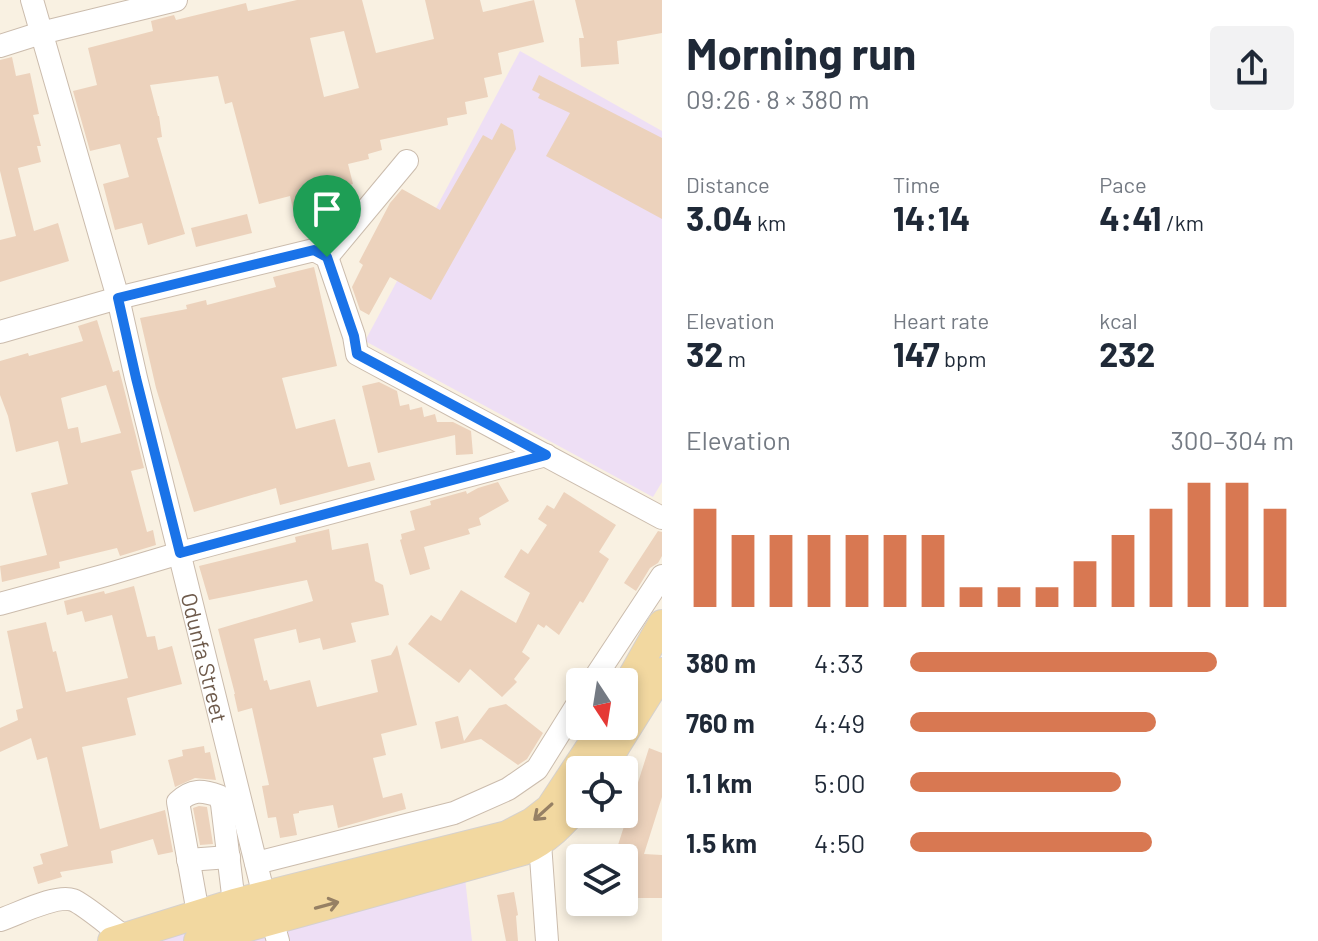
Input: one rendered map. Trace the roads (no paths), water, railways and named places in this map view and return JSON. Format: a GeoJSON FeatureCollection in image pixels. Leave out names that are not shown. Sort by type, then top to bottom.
{"type":"FeatureCollection","features":[{"type":"Feature","properties":{"kind":"main road"},"geometry":{"type":"LineString","coordinates":[[642,703],[662,624]]}},
{"type":"Feature","properties":{"kind":"main road"},"geometry":{"type":"LineString","coordinates":[[610,756],[662,672]]}},
{"type":"Feature","properties":{"kind":"main road"},"geometry":{"type":"LineString","coordinates":[[198,927],[234,903],[271,919],[507,835],[550,808],[594,740]]}},
{"type":"Feature","properties":{"kind":"main road"},"geometry":{"type":"LineString","coordinates":[[119,939],[271,919],[523,851],[540,843],[566,819]]}},
{"type":"Feature","properties":{"kind":"street","name":"Odunfa Street"},"geometry":{"type":"LineString","coordinates":[[32,0],[118,298],[271,919]]}},
{"type":"Feature","properties":{"kind":"street"},"geometry":{"type":"LineString","coordinates":[[0,46],[176,0]]}},
{"type":"Feature","properties":{"kind":"street"},"geometry":{"type":"LineString","coordinates":[[327,257],[407,161]]}},
{"type":"Feature","properties":{"kind":"street"},"geometry":{"type":"LineString","coordinates":[[0,332],[118,298],[314,250],[327,257],[354,336],[357,354],[662,518]]}},
{"type":"Feature","properties":{"kind":"street"},"geometry":{"type":"LineString","coordinates":[[0,604],[546,455]]}},
{"type":"Feature","properties":{"kind":"street"},"geometry":{"type":"LineString","coordinates":[[601,668],[662,576]]}},
{"type":"Feature","properties":{"kind":"street"},"geometry":{"type":"LineString","coordinates":[[256,863],[454,813],[508,789],[537,769],[566,724]]}},
{"type":"Feature","properties":{"kind":"street"},"geometry":{"type":"LineString","coordinates":[[198,927],[178,802],[184,796],[202,790],[219,796],[234,903]]}},
{"type":"Feature","properties":{"kind":"street"},"geometry":{"type":"LineString","coordinates":[[540,843],[547,941]]}},
{"type":"Feature","properties":{"kind":"street"},"geometry":{"type":"LineString","coordinates":[[188,860],[229,857]]}},
{"type":"Feature","properties":{"kind":"street"},"geometry":{"type":"LineString","coordinates":[[0,920],[45,903],[73,900],[119,939]]}}]}
